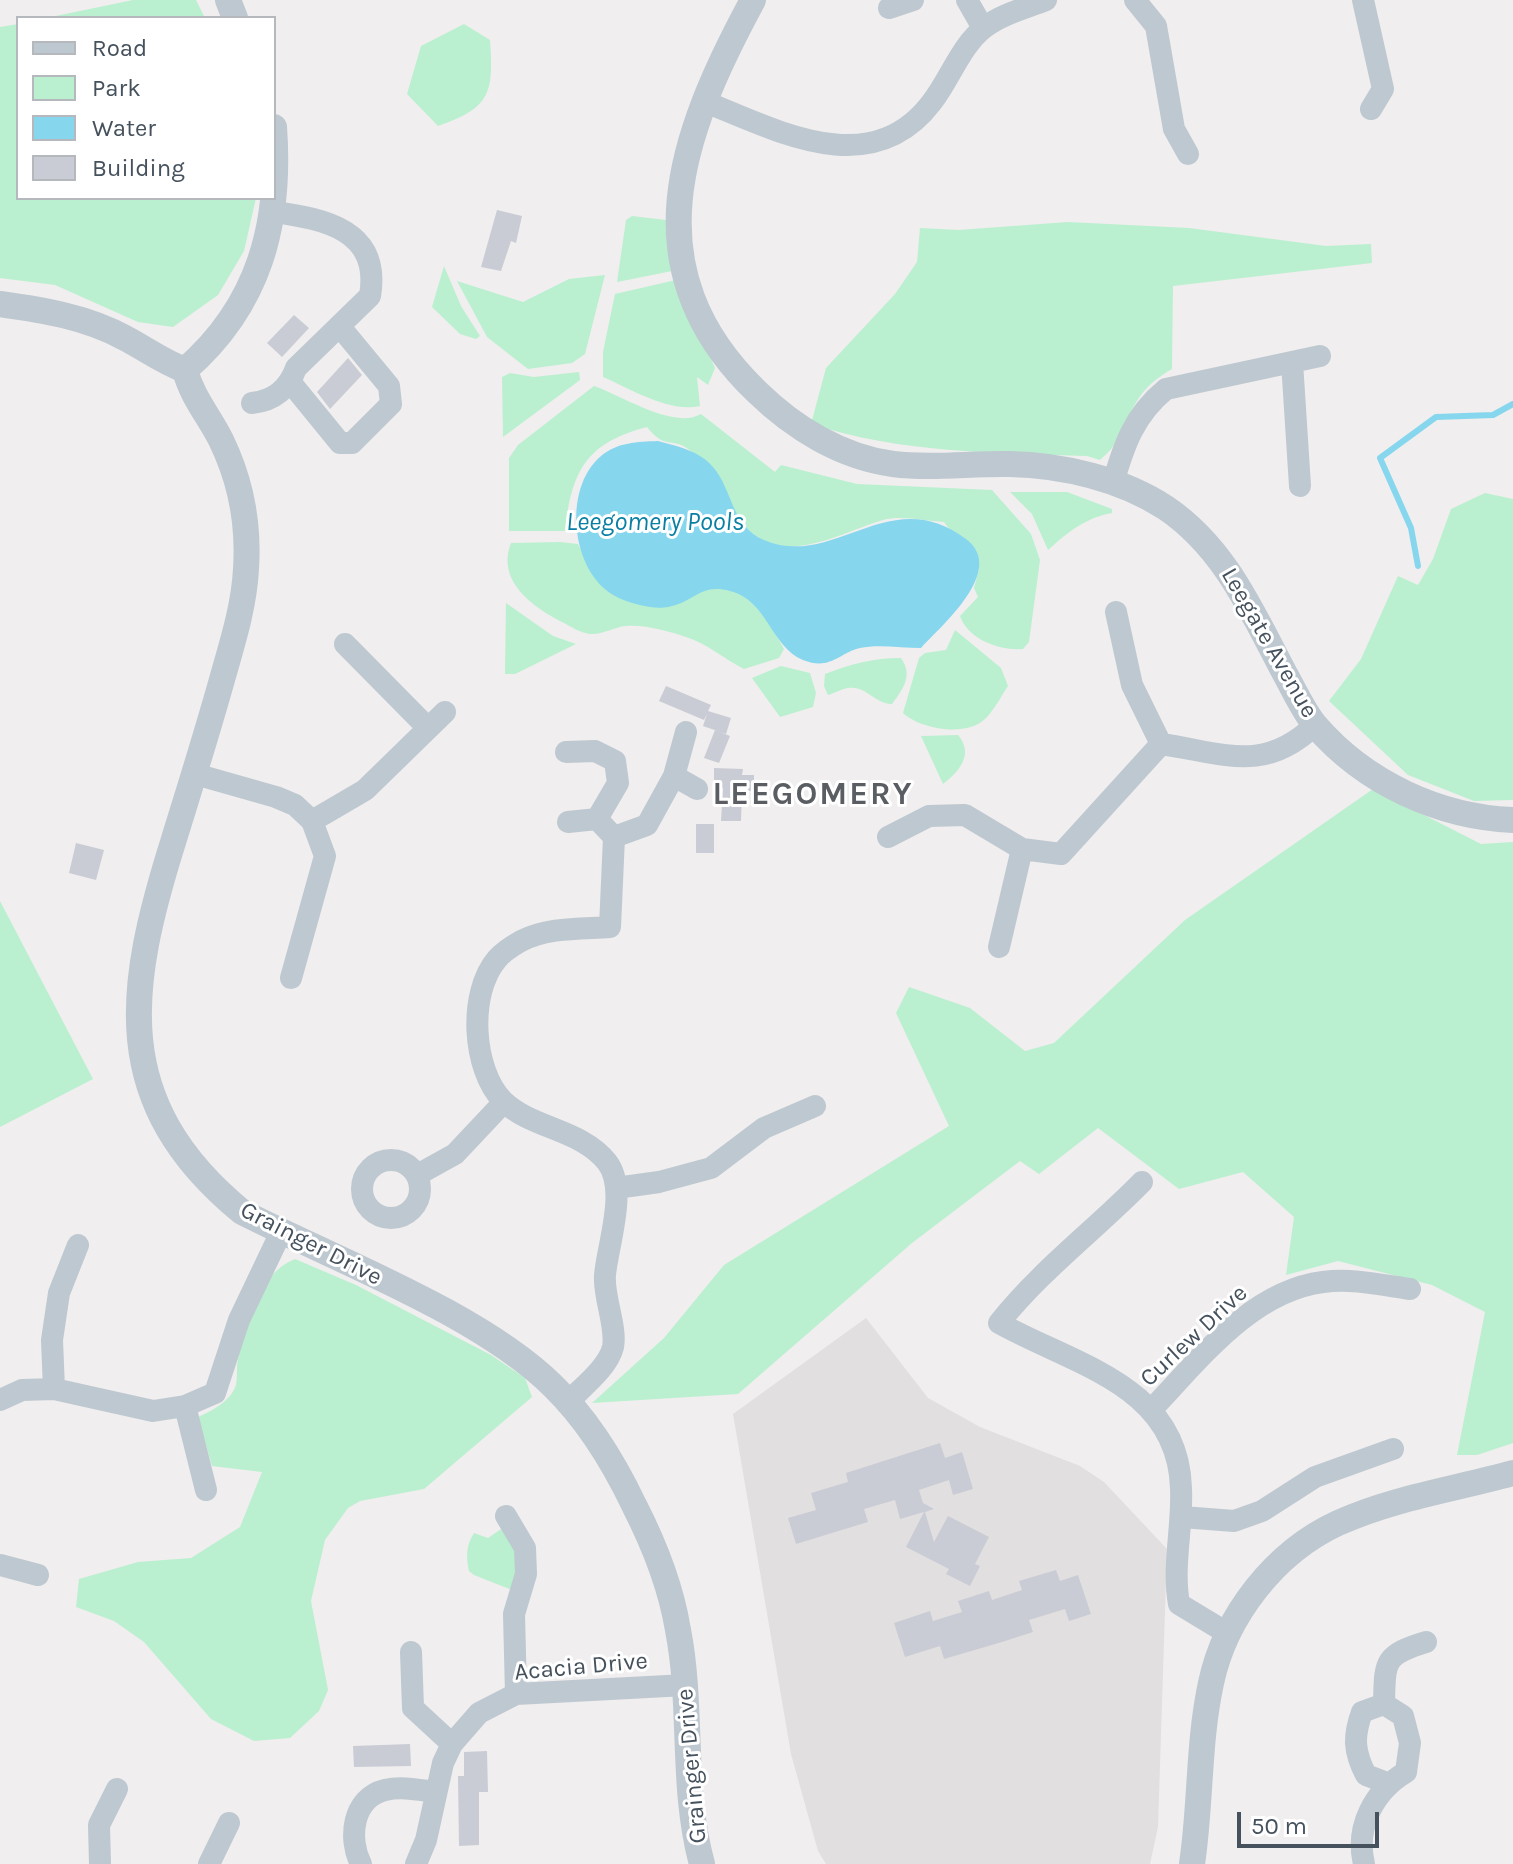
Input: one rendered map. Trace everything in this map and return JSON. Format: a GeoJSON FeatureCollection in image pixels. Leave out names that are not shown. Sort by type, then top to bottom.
{"type":"FeatureCollection","features":[{"type":"Feature","properties":{"kind":"street","name":"Leegate Avenue"},"geometry":{"type":"LineString","coordinates":[[753,0],[703,101],[690,138],[676,216],[685,282],[701,318],[727,360],[786,420],[834,447],[891,464],[1024,465],[1081,473],[1113,483],[1164,507],[1207,543],[1234,578],[1315,725],[1366,771],[1435,807],[1485,819],[1513,820]]}},
{"type":"Feature","properties":{"kind":"street"},"geometry":{"type":"LineString","coordinates":[[889,8],[913,0]]}},
{"type":"Feature","properties":{"kind":"street"},"geometry":{"type":"LineString","coordinates":[[967,0],[983,28]]}},
{"type":"Feature","properties":{"kind":"street"},"geometry":{"type":"LineString","coordinates":[[703,101],[807,143],[870,143],[899,133],[932,104],[983,28],[1046,0]]}},
{"type":"Feature","properties":{"kind":"street"},"geometry":{"type":"LineString","coordinates":[[1135,0],[1156,26],[1174,129],[1188,154]]}},
{"type":"Feature","properties":{"kind":"street"},"geometry":{"type":"LineString","coordinates":[[1363,0],[1383,89],[1371,109]]}},
{"type":"Feature","properties":{"kind":"street"},"geometry":{"type":"LineString","coordinates":[[0,304],[70,315],[124,337],[164,363],[185,370],[203,355],[232,316],[254,276],[274,212],[274,200]]}},
{"type":"Feature","properties":{"kind":"street"},"geometry":{"type":"LineString","coordinates":[[252,403],[266,402],[291,383],[296,368],[341,328],[370,296],[373,281],[361,245],[347,231],[320,218],[274,212]]}},
{"type":"Feature","properties":{"kind":"street"},"geometry":{"type":"LineString","coordinates":[[291,383],[340,443],[352,443],[391,404],[389,386],[341,328]]}},
{"type":"Feature","properties":{"kind":"street"},"geometry":{"type":"LineString","coordinates":[[1113,483],[1128,434],[1151,402],[1166,389],[1320,356]]}},
{"type":"Feature","properties":{"kind":"street"},"geometry":{"type":"LineString","coordinates":[[1292,362],[1300,486]]}},
{"type":"Feature","properties":{"kind":"street","name":"Grainger Drive"},"geometry":{"type":"LineString","coordinates":[[185,370],[191,391],[220,439],[238,483],[247,534],[243,602],[144,949],[137,1020],[143,1068],[164,1120],[188,1160],[242,1212],[469,1326],[515,1355],[553,1386],[589,1425],[609,1456],[644,1524],[671,1600],[686,1685],[692,1817],[702,1864]]}},
{"type":"Feature","properties":{"kind":"street"},"geometry":{"type":"LineString","coordinates":[[1116,612],[1132,685],[1161,744]]}},
{"type":"Feature","properties":{"kind":"street"},"geometry":{"type":"LineString","coordinates":[[345,644],[428,728]]}},
{"type":"Feature","properties":{"kind":"street"},"geometry":{"type":"LineString","coordinates":[[312,821],[365,790],[445,712]]}},
{"type":"Feature","properties":{"kind":"street"},"geometry":{"type":"LineString","coordinates":[[1161,744],[1247,757],[1270,756],[1298,741],[1315,725]]}},
{"type":"Feature","properties":{"kind":"street"},"geometry":{"type":"LineString","coordinates":[[614,837],[647,825],[674,776],[686,732]]}},
{"type":"Feature","properties":{"kind":"street"},"geometry":{"type":"LineString","coordinates":[[888,837],[929,816],[965,815],[1022,849],[1061,854],[1161,744]]}},
{"type":"Feature","properties":{"kind":"street"},"geometry":{"type":"LineString","coordinates":[[566,752],[595,751],[615,761],[618,783],[597,819]]}},
{"type":"Feature","properties":{"kind":"street"},"geometry":{"type":"LineString","coordinates":[[195,774],[276,797],[295,805],[312,821],[325,856],[291,978]]}},
{"type":"Feature","properties":{"kind":"street"},"geometry":{"type":"LineString","coordinates":[[674,776],[697,789]]}},
{"type":"Feature","properties":{"kind":"street"},"geometry":{"type":"LineString","coordinates":[[568,822],[597,819]]}},
{"type":"Feature","properties":{"kind":"street"},"geometry":{"type":"LineString","coordinates":[[567,1403],[597,1373],[613,1347],[604,1280],[616,1188],[608,1163],[586,1142],[504,1102],[496,1091],[475,1042],[481,996],[496,959],[522,941],[552,930],[618,927],[614,837],[597,819]]}},
{"type":"Feature","properties":{"kind":"street"},"geometry":{"type":"LineString","coordinates":[[999,947],[1022,849]]}},
{"type":"Feature","properties":{"kind":"street"},"geometry":{"type":"LineString","coordinates":[[419,1174],[455,1154],[504,1102]]}},
{"type":"Feature","properties":{"kind":"street"},"geometry":{"type":"LineString","coordinates":[[616,1188],[659,1182],[711,1168],[764,1128],[815,1106]]}},
{"type":"Feature","properties":{"kind":"street"},"geometry":{"type":"LineString","coordinates":[[1142,1182],[1088,1236],[1045,1270],[999,1323],[1121,1385],[1152,1409],[1164,1425],[1181,1467],[1182,1517],[1176,1589],[1179,1604],[1227,1633]]}},
{"type":"Feature","properties":{"kind":"street"},"geometry":{"type":"LineString","coordinates":[[0,1400],[22,1390],[54,1389],[153,1411],[185,1406],[215,1393],[239,1320],[281,1232]]}},
{"type":"Feature","properties":{"kind":"street"},"geometry":{"type":"LineString","coordinates":[[54,1389],[52,1340],[59,1293],[78,1245]]}},
{"type":"Feature","properties":{"kind":"street","name":"Curlew Drive"},"geometry":{"type":"LineString","coordinates":[[1152,1409],[1215,1344],[1275,1298],[1323,1282],[1353,1281],[1410,1289]]}},
{"type":"Feature","properties":{"kind":"street"},"geometry":{"type":"LineString","coordinates":[[185,1406],[206,1490]]}},
{"type":"Feature","properties":{"kind":"street"},"geometry":{"type":"LineString","coordinates":[[1182,1517],[1234,1521],[1262,1511],[1315,1477],[1393,1449]]}},
{"type":"Feature","properties":{"kind":"street"},"geometry":{"type":"LineString","coordinates":[[1192,1864],[1200,1813],[1205,1715],[1214,1669],[1227,1633],[1271,1572],[1301,1546],[1335,1524],[1376,1508],[1513,1473]]}},
{"type":"Feature","properties":{"kind":"street"},"geometry":{"type":"LineString","coordinates":[[506,1516],[525,1548],[526,1574],[514,1614],[516,1694]]}},
{"type":"Feature","properties":{"kind":"street"},"geometry":{"type":"LineString","coordinates":[[0,1565],[38,1575]]}},
{"type":"Feature","properties":{"kind":"street"},"geometry":{"type":"LineString","coordinates":[[1384,1704],[1385,1665],[1397,1651],[1426,1642]]}},
{"type":"Feature","properties":{"kind":"street"},"geometry":{"type":"LineString","coordinates":[[411,1652],[413,1708],[452,1744]]}},
{"type":"Feature","properties":{"kind":"street","name":"Acacia Drive"},"geometry":{"type":"LineString","coordinates":[[416,1864],[426,1840],[443,1763],[452,1744],[479,1713],[516,1694],[686,1685]]}},
{"type":"Feature","properties":{"kind":"street"},"geometry":{"type":"LineString","coordinates":[[1384,1704],[1362,1712],[1354,1732],[1356,1756],[1366,1775],[1387,1783]]}},
{"type":"Feature","properties":{"kind":"street"},"geometry":{"type":"LineString","coordinates":[[1364,1864],[1359,1843],[1365,1816],[1387,1783],[1406,1772],[1410,1743],[1403,1716],[1384,1704]]}},
{"type":"Feature","properties":{"kind":"street"},"geometry":{"type":"LineString","coordinates":[[361,1864],[353,1845],[355,1820],[366,1801],[382,1790],[402,1788],[436,1792]]}},
{"type":"Feature","properties":{"kind":"street"},"geometry":{"type":"LineString","coordinates":[[100,1864],[99,1825],[117,1789]]}},
{"type":"Feature","properties":{"kind":"street"},"geometry":{"type":"LineString","coordinates":[[209,1864],[229,1823]]}},
{"type":"Feature","properties":{"kind":"shaded area"},"geometry":{"type":"Polygon","coordinates":[[[866,1318],[928,1398],[980,1427],[1080,1466],[1104,1482],[1167,1549],[1158,1827],[1150,1864],[826,1864],[818,1851],[791,1754],[733,1414],[866,1318]]]}},
{"type":"Feature","properties":{"kind":"green space"},"geometry":{"type":"Polygon","coordinates":[[[133,0],[196,0],[204,16],[56,16],[133,0]]]}},
{"type":"Feature","properties":{"kind":"green space"},"geometry":{"type":"Polygon","coordinates":[[[16,24],[16,200],[256,200],[244,251],[218,295],[173,327],[138,322],[55,285],[0,278],[0,27],[16,24]]]}},
{"type":"Feature","properties":{"kind":"green space"},"geometry":{"type":"Polygon","coordinates":[[[464,24],[490,40],[489,86],[485,96],[469,113],[438,126],[407,94],[421,46],[464,24]]]}},
{"type":"Feature","properties":{"kind":"green space"},"geometry":{"type":"Polygon","coordinates":[[[632,216],[666,220],[672,271],[617,282],[626,220],[632,216]]]}},
{"type":"Feature","properties":{"kind":"green space"},"geometry":{"type":"Polygon","coordinates":[[[1068,222],[1189,228],[1326,246],[1371,244],[1372,263],[1173,286],[1172,369],[1144,392],[1120,437],[1100,460],[1087,456],[913,446],[845,434],[811,424],[826,368],[895,294],[917,262],[920,228],[958,230],[1068,222]]]}},
{"type":"Feature","properties":{"kind":"green space"},"geometry":{"type":"Polygon","coordinates":[[[444,266],[461,306],[480,336],[476,339],[460,334],[432,307],[444,266]]]}},
{"type":"Feature","properties":{"kind":"green space"},"geometry":{"type":"Polygon","coordinates":[[[605,275],[585,354],[572,363],[528,369],[487,337],[457,281],[523,302],[569,279],[605,275]]]}},
{"type":"Feature","properties":{"kind":"green space"},"geometry":{"type":"Polygon","coordinates":[[[676,280],[715,368],[708,385],[697,377],[700,406],[663,403],[603,377],[603,352],[615,294],[676,280]]]}},
{"type":"Feature","properties":{"kind":"green space"},"geometry":{"type":"Polygon","coordinates":[[[579,372],[580,380],[503,437],[502,377],[510,373],[534,377],[579,372]]]}},
{"type":"Feature","properties":{"kind":"green space"},"geometry":{"type":"Polygon","coordinates":[[[594,386],[662,415],[690,418],[701,414],[775,472],[781,465],[857,484],[992,490],[1031,534],[1040,560],[1029,642],[1023,649],[996,646],[978,638],[964,624],[960,616],[978,597],[974,588],[979,569],[944,522],[890,519],[813,544],[779,545],[762,539],[746,528],[704,466],[688,449],[664,441],[647,427],[610,441],[586,462],[572,491],[565,531],[509,531],[509,458],[518,445],[594,386]]]}},
{"type":"Feature","properties":{"kind":"green space"},"geometry":{"type":"Polygon","coordinates":[[[1010,492],[1067,492],[1112,509],[1112,513],[1093,518],[1077,527],[1048,550],[1032,514],[1010,492]]]}},
{"type":"Feature","properties":{"kind":"green space"},"geometry":{"type":"Polygon","coordinates":[[[1485,493],[1513,499],[1513,800],[1474,801],[1408,775],[1329,701],[1361,659],[1398,576],[1418,585],[1433,559],[1451,509],[1485,493]]]}},
{"type":"Feature","properties":{"kind":"green space"},"geometry":{"type":"Polygon","coordinates":[[[511,543],[578,544],[600,580],[619,596],[631,601],[680,600],[707,587],[720,586],[733,590],[754,605],[784,649],[779,658],[744,669],[702,644],[664,630],[633,626],[590,634],[575,629],[529,600],[513,581],[509,569],[511,543]]]}},
{"type":"Feature","properties":{"kind":"green space"},"geometry":{"type":"Polygon","coordinates":[[[506,603],[553,636],[576,644],[515,674],[505,674],[506,603]]]}},
{"type":"Feature","properties":{"kind":"green space"},"geometry":{"type":"Polygon","coordinates":[[[955,630],[1001,668],[1008,686],[986,718],[978,724],[956,729],[932,727],[903,713],[919,658],[925,653],[946,650],[955,630]]]}},
{"type":"Feature","properties":{"kind":"green space"},"geometry":{"type":"Polygon","coordinates":[[[901,658],[907,676],[892,704],[854,688],[828,695],[824,686],[825,674],[835,670],[872,660],[901,658]]]}},
{"type":"Feature","properties":{"kind":"green space"},"geometry":{"type":"Polygon","coordinates":[[[781,666],[810,673],[816,693],[813,707],[780,717],[752,678],[781,666]]]}},
{"type":"Feature","properties":{"kind":"green space"},"geometry":{"type":"Polygon","coordinates":[[[958,735],[965,749],[963,762],[943,784],[921,736],[958,735]]]}},
{"type":"Feature","properties":{"kind":"green space"},"geometry":{"type":"Polygon","coordinates":[[[1373,789],[1481,844],[1513,842],[1513,1443],[1477,1455],[1457,1455],[1485,1312],[1432,1285],[1338,1261],[1286,1275],[1294,1217],[1243,1172],[1179,1189],[1098,1128],[1039,1174],[1020,1161],[912,1243],[738,1394],[592,1403],[664,1338],[724,1265],[949,1126],[896,1013],[909,987],[970,1008],[1025,1051],[1054,1043],[1185,920],[1373,789]]]}},
{"type":"Feature","properties":{"kind":"green space"},"geometry":{"type":"Polygon","coordinates":[[[0,901],[93,1079],[0,1127],[0,901]]]}},
{"type":"Feature","properties":{"kind":"green space"},"geometry":{"type":"Polygon","coordinates":[[[295,1259],[356,1285],[491,1355],[525,1378],[532,1397],[424,1489],[360,1501],[348,1508],[325,1540],[311,1601],[328,1690],[319,1711],[290,1738],[254,1741],[211,1719],[144,1642],[114,1621],[76,1607],[79,1579],[138,1562],[191,1558],[240,1527],[262,1472],[212,1466],[198,1417],[230,1396],[236,1385],[243,1335],[254,1304],[271,1277],[295,1259]]]}},
{"type":"Feature","properties":{"kind":"green space"},"geometry":{"type":"Polygon","coordinates":[[[504,1527],[509,1529],[521,1574],[512,1590],[474,1575],[469,1571],[467,1561],[468,1547],[474,1533],[488,1538],[504,1527]]]}},
{"type":"Feature","properties":{"kind":"water","name":"Leegomery Pools"},"geometry":{"type":"Polygon","coordinates":[[[658,441],[688,450],[708,461],[720,476],[745,526],[764,540],[790,546],[814,544],[887,522],[912,519],[938,524],[966,539],[977,552],[979,566],[975,581],[955,612],[921,648],[867,647],[820,663],[812,663],[792,654],[753,604],[730,591],[711,589],[677,605],[662,608],[620,599],[600,584],[581,550],[577,508],[581,488],[589,471],[607,451],[628,444],[658,441]]]}},
{"type":"Feature","properties":{"kind":"building"},"geometry":{"type":"Polygon","coordinates":[[[497,210],[522,216],[516,243],[511,241],[501,271],[481,267],[497,210]]]}},
{"type":"Feature","properties":{"kind":"building"},"geometry":{"type":"Polygon","coordinates":[[[294,315],[309,328],[282,357],[267,343],[294,315]]]}},
{"type":"Feature","properties":{"kind":"building"},"geometry":{"type":"Polygon","coordinates":[[[348,358],[362,375],[330,409],[317,392],[348,358]]]}},
{"type":"Feature","properties":{"kind":"building"},"geometry":{"type":"Polygon","coordinates":[[[666,686],[711,705],[708,711],[731,718],[726,734],[703,726],[707,714],[704,720],[659,701],[666,686]]]}},
{"type":"Feature","properties":{"kind":"building"},"geometry":{"type":"Polygon","coordinates":[[[715,730],[730,736],[719,763],[704,758],[715,730]]]}},
{"type":"Feature","properties":{"kind":"building"},"geometry":{"type":"Polygon","coordinates":[[[714,768],[743,769],[742,775],[754,775],[754,791],[742,791],[741,821],[721,821],[723,788],[714,787],[714,768]]]}},
{"type":"Feature","properties":{"kind":"building"},"geometry":{"type":"Polygon","coordinates":[[[696,824],[714,824],[714,853],[696,853],[696,824]]]}},
{"type":"Feature","properties":{"kind":"building"},"geometry":{"type":"Polygon","coordinates":[[[76,843],[104,850],[96,880],[69,873],[76,843]]]}},
{"type":"Feature","properties":{"kind":"building"},"geometry":{"type":"Polygon","coordinates":[[[940,1443],[945,1458],[962,1452],[973,1489],[953,1495],[949,1480],[919,1490],[923,1503],[934,1509],[925,1512],[934,1542],[948,1516],[989,1537],[975,1564],[980,1566],[970,1586],[946,1574],[949,1569],[906,1547],[924,1512],[900,1519],[895,1500],[864,1509],[868,1522],[796,1544],[788,1518],[816,1510],[811,1493],[848,1482],[846,1473],[940,1443]]]}},
{"type":"Feature","properties":{"kind":"building"},"geometry":{"type":"Polygon","coordinates":[[[1056,1570],[1060,1581],[1078,1575],[1091,1614],[1069,1621],[1065,1609],[1029,1620],[1033,1632],[944,1659],[940,1646],[905,1657],[894,1623],[930,1611],[933,1621],[962,1612],[958,1601],[989,1591],[992,1600],[1022,1590],[1019,1581],[1056,1570]]]}},
{"type":"Feature","properties":{"kind":"building"},"geometry":{"type":"Polygon","coordinates":[[[410,1744],[411,1766],[354,1767],[353,1746],[410,1744]]]}},
{"type":"Feature","properties":{"kind":"building"},"geometry":{"type":"Polygon","coordinates":[[[487,1751],[488,1792],[479,1792],[479,1845],[459,1846],[458,1776],[464,1776],[464,1752],[487,1751]]]}},
{"type":"Feature","properties":{"kind":"waterway"},"geometry":{"type":"LineString","coordinates":[[1418,566],[1411,528],[1380,458],[1436,417],[1493,415],[1513,404]]}},
{"type":"Feature","properties":{"kind":"district","name":"LEEGOMERY"},"geometry":{"type":"Point","coordinates":[813,795]}}]}
